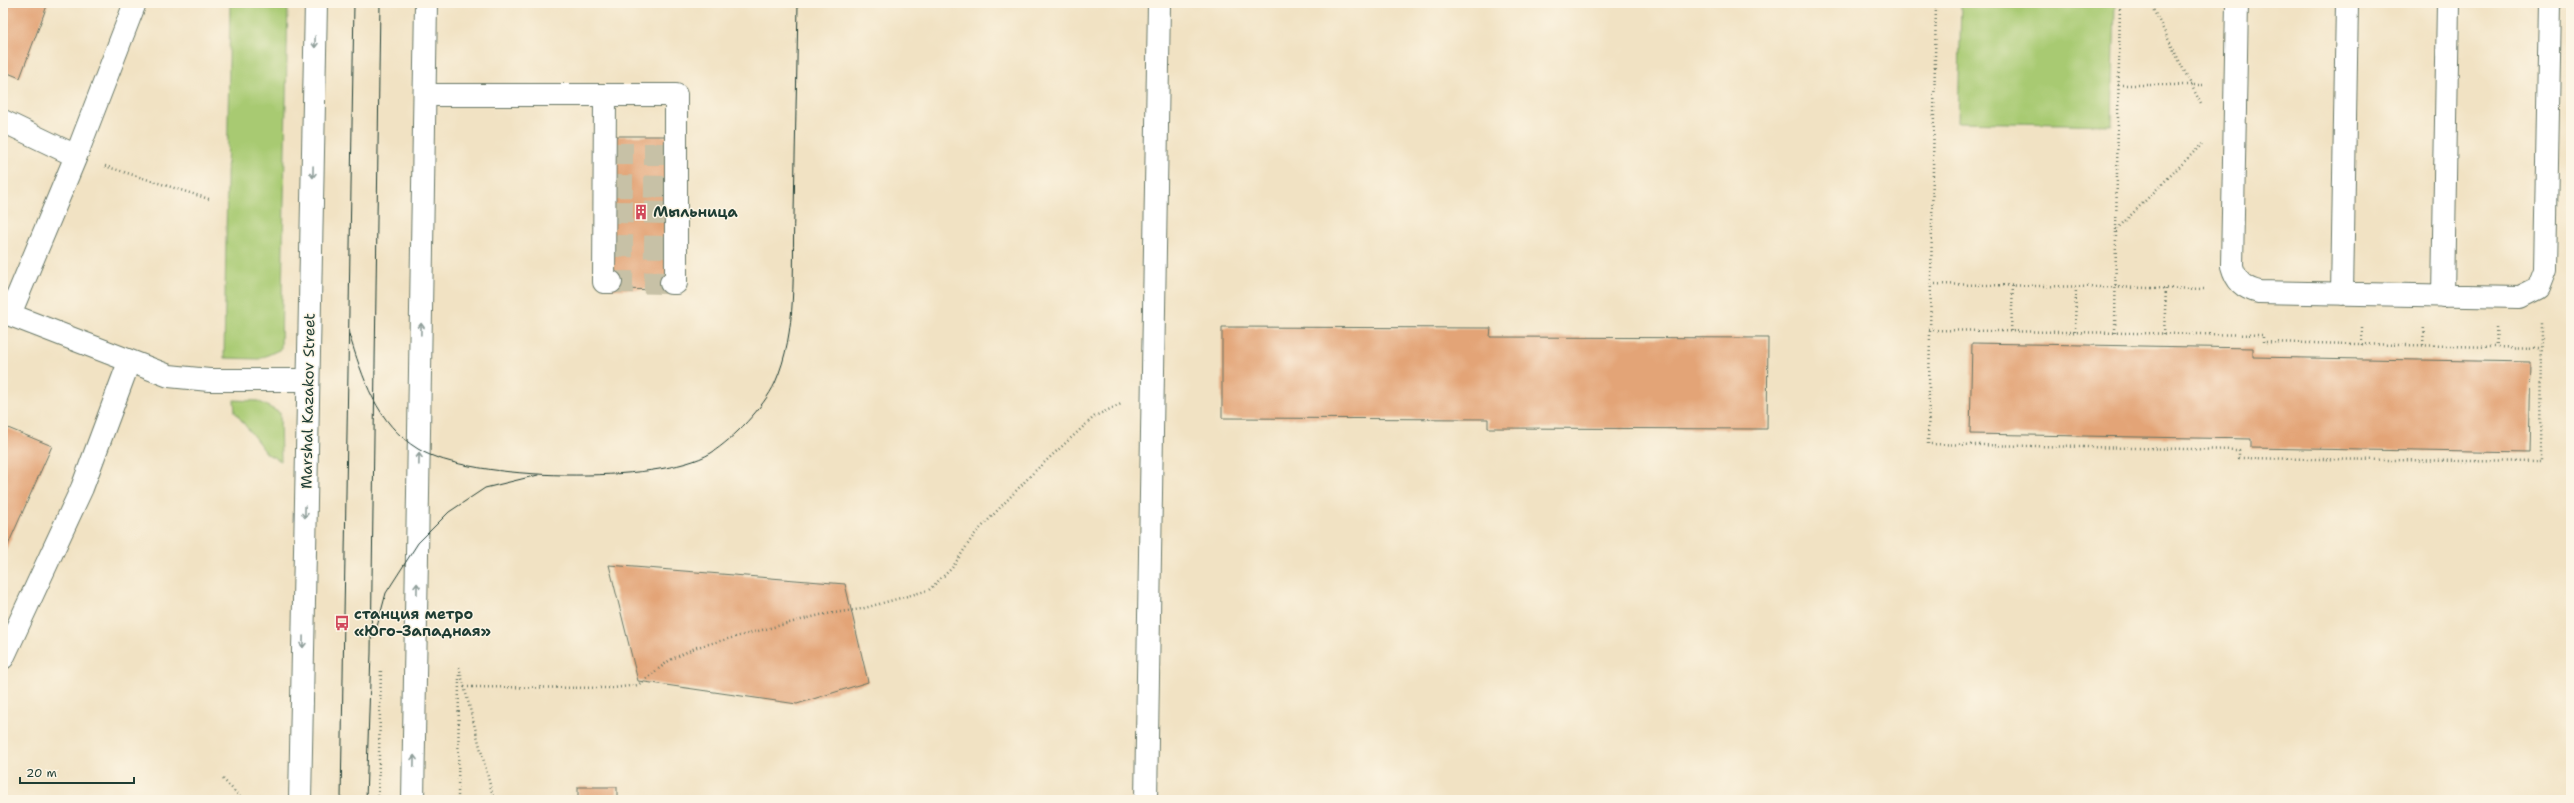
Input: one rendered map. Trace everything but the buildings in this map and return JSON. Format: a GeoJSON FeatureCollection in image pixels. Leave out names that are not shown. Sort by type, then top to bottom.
{"type":"FeatureCollection","features":[{"type":"Feature","properties":{"kind":"main road"},"geometry":{"type":"LineString","coordinates":[[135,3],[76,156],[7,313],[129,362],[169,376],[209,380],[308,380]]}},
{"type":"Feature","properties":{"kind":"main road","name":"Marshal Kazakov Street"},"geometry":{"type":"LineString","coordinates":[[300,800],[316,3]]}},
{"type":"Feature","properties":{"kind":"main road"},"geometry":{"type":"LineString","coordinates":[[413,800],[426,3]]}},
{"type":"Feature","properties":{"kind":"main road"},"geometry":{"type":"LineString","coordinates":[[1146,800],[1159,3]]}},
{"type":"Feature","properties":{"kind":"main road"},"geometry":{"type":"LineString","coordinates":[[2237,3],[2232,266],[2240,284],[2248,290],[2259,292],[2520,297],[2538,288],[2543,280],[2550,3]]}},
{"type":"Feature","properties":{"kind":"main road"},"geometry":{"type":"LineString","coordinates":[[2342,294],[2347,3]]}},
{"type":"Feature","properties":{"kind":"main road"},"geometry":{"type":"LineString","coordinates":[[2443,296],[2448,3]]}},
{"type":"Feature","properties":{"kind":"main road"},"geometry":{"type":"LineString","coordinates":[[425,95],[676,95],[674,187],[674,247],[676,283],[671,283]]}},
{"type":"Feature","properties":{"kind":"main road"},"geometry":{"type":"LineString","coordinates":[[605,96],[608,154],[608,247],[604,282],[611,282]]}},
{"type":"Feature","properties":{"kind":"main road"},"geometry":{"type":"LineString","coordinates":[[3,121],[76,156]]}},
{"type":"Feature","properties":{"kind":"main road"},"geometry":{"type":"LineString","coordinates":[[3,658],[82,488],[129,362]]}},
{"type":"Feature","properties":{"kind":"path"},"geometry":{"type":"LineString","coordinates":[[1936,3],[1928,444],[2239,450],[2239,458],[2541,462],[2543,280]]}},
{"type":"Feature","properties":{"kind":"path"},"geometry":{"type":"LineString","coordinates":[[2115,333],[2120,3]]}},
{"type":"Feature","properties":{"kind":"path"},"geometry":{"type":"LineString","coordinates":[[2150,3],[2205,112]]}},
{"type":"Feature","properties":{"kind":"path"},"geometry":{"type":"LineString","coordinates":[[2118,85],[2235,85]]}},
{"type":"Feature","properties":{"kind":"path"},"geometry":{"type":"LineString","coordinates":[[2116,230],[2204,142]]}},
{"type":"Feature","properties":{"kind":"path"},"geometry":{"type":"LineString","coordinates":[[76,156],[209,199]]}},
{"type":"Feature","properties":{"kind":"path"},"geometry":{"type":"LineString","coordinates":[[1930,284],[2248,290]]}},
{"type":"Feature","properties":{"kind":"path"},"geometry":{"type":"LineString","coordinates":[[2011,332],[2013,285]]}},
{"type":"Feature","properties":{"kind":"path"},"geometry":{"type":"LineString","coordinates":[[2075,332],[2076,286]]}},
{"type":"Feature","properties":{"kind":"path"},"geometry":{"type":"LineString","coordinates":[[2164,334],[2166,288]]}},
{"type":"Feature","properties":{"kind":"path"},"geometry":{"type":"LineString","coordinates":[[1929,330],[2263,335],[2263,342],[2542,348]]}},
{"type":"Feature","properties":{"kind":"path"},"geometry":{"type":"LineString","coordinates":[[464,687],[613,688],[638,685],[670,660],[698,646],[820,615],[861,609],[929,590],[952,568],[974,535],[1007,500],[1095,416],[1153,389]]}},
{"type":"Feature","properties":{"kind":"path"},"geometry":{"type":"LineString","coordinates":[[458,800],[459,667],[494,800]]}},
{"type":"Feature","properties":{"kind":"path"},"geometry":{"type":"LineString","coordinates":[[378,800],[381,668]]}},
{"type":"Feature","properties":{"kind":"path"},"geometry":{"type":"LineString","coordinates":[[223,779],[243,800]]}},
{"type":"Feature","properties":{"kind":"green space"},"geometry":{"type":"Polygon","coordinates":[[[230,3],[288,3],[281,349],[259,359],[224,358],[230,3]]]}},
{"type":"Feature","properties":{"kind":"green space"},"geometry":{"type":"Polygon","coordinates":[[[1961,3],[2115,3],[2112,125],[1958,122],[1961,3]]]}},
{"type":"Feature","properties":{"kind":"green space"},"geometry":{"type":"Polygon","coordinates":[[[234,400],[258,401],[280,413],[281,461],[267,454],[235,412],[234,400]]]}},
{"type":"Feature","properties":{"kind":"tunnel"},"geometry":{"type":"LineString","coordinates":[[611,154],[672,154]]}},
{"type":"Feature","properties":{"kind":"tunnel"},"geometry":{"type":"LineString","coordinates":[[611,186],[672,187]]}},
{"type":"Feature","properties":{"kind":"tunnel"},"geometry":{"type":"LineString","coordinates":[[611,212],[671,213]]}},
{"type":"Feature","properties":{"kind":"tunnel"},"geometry":{"type":"LineString","coordinates":[[611,246],[671,247]]}},
{"type":"Feature","properties":{"kind":"tunnel"},"geometry":{"type":"LineString","coordinates":[[611,282],[671,283]]}},
{"type":"Feature","properties":{"kind":"tram line"},"geometry":{"type":"LineString","coordinates":[[341,800],[354,3]]}},
{"type":"Feature","properties":{"kind":"tram line"},"geometry":{"type":"LineString","coordinates":[[366,800],[371,653],[380,3]]}},
{"type":"Feature","properties":{"kind":"tram line"},"geometry":{"type":"LineString","coordinates":[[349,334],[366,383],[381,413],[391,426],[418,449],[443,460],[478,468],[520,473],[564,475],[609,474],[651,470],[686,463],[711,453],[720,447],[747,422],[770,392],[782,363],[791,321],[798,3]]}},
{"type":"Feature","properties":{"kind":"tram line"},"geometry":{"type":"LineString","coordinates":[[374,638],[386,593],[418,543],[449,512],[485,488],[538,475]]}},
{"type":"Feature","properties":{"kind":"place","name":"Мыльница"},"geometry":{"type":"Point","coordinates":[641,212]}},
{"type":"Feature","properties":{"kind":"place","name":"станция метро «Юго-Западная»"},"geometry":{"type":"Point","coordinates":[342,623]}}]}
